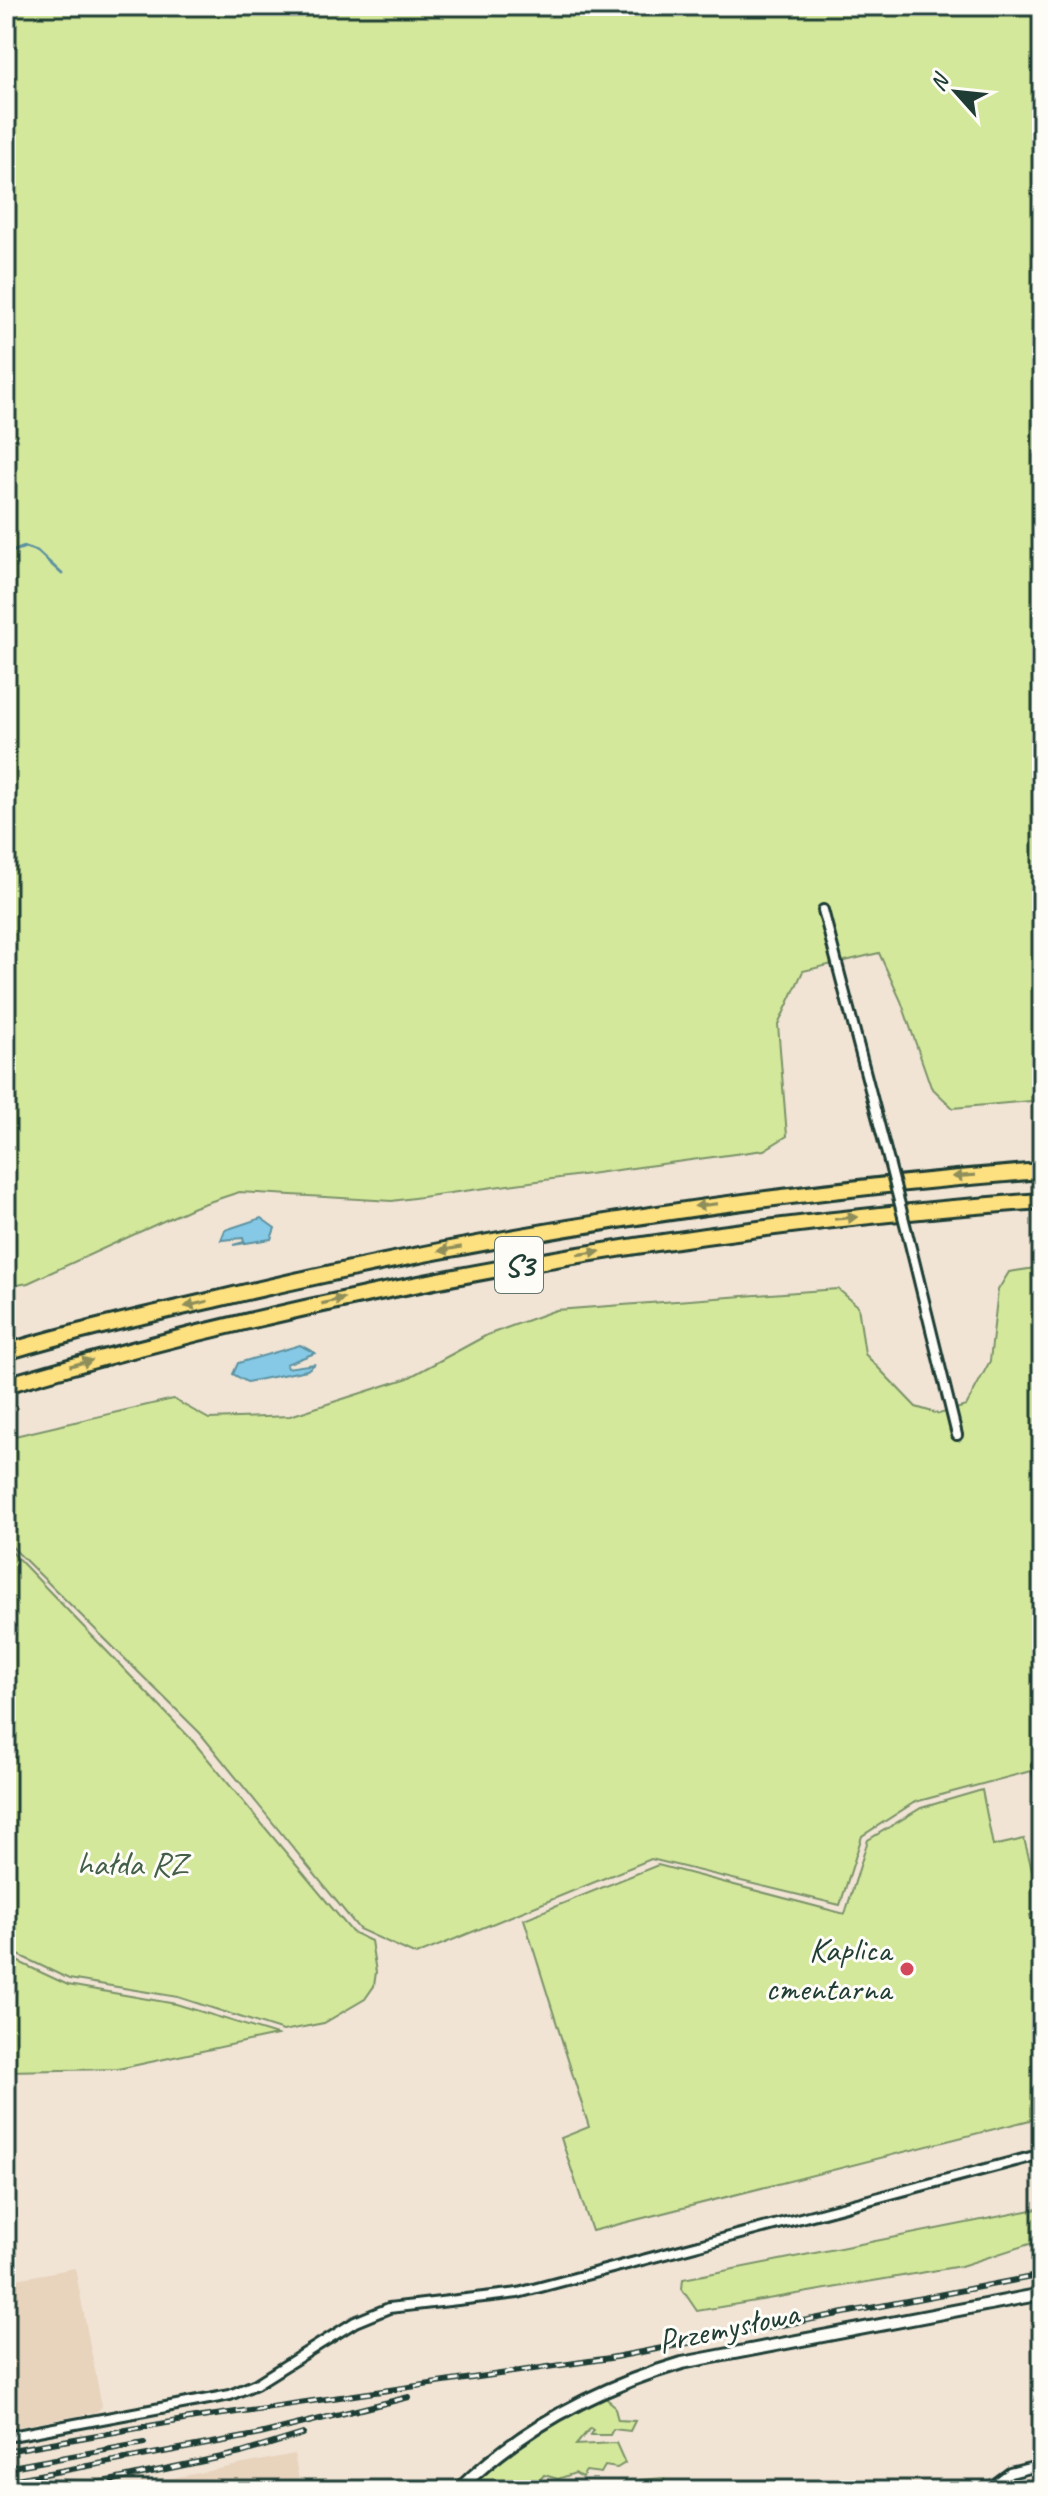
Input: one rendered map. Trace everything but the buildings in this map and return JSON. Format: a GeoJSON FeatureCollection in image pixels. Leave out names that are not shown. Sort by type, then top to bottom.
{"type":"FeatureCollection","features":[{"type":"Feature","properties":{"kind":"highway","name":"S3"},"geometry":{"type":"LineString","coordinates":[[6,1352],[362,1264],[549,1231],[798,1193],[1042,1171]]}},
{"type":"Feature","properties":{"kind":"highway","name":"S3"},"geometry":{"type":"LineString","coordinates":[[6,1385],[368,1292],[572,1256],[790,1223],[1042,1201]]}},
{"type":"Feature","properties":{"kind":"street"},"geometry":{"type":"LineString","coordinates":[[823,910],[957,1435]]}},
{"type":"Feature","properties":{"kind":"street"},"geometry":{"type":"LineString","coordinates":[[1037,1766],[1042,1789]]}},
{"type":"Feature","properties":{"kind":"street"},"geometry":{"type":"LineString","coordinates":[[6,2437],[230,2395],[256,2384],[345,2327],[389,2308],[518,2293],[1042,2154]]}},
{"type":"Feature","properties":{"kind":"street","name":"Przemysłowa"},"geometry":{"type":"LineString","coordinates":[[458,2490],[514,2441],[560,2412],[644,2374],[682,2363],[1042,2294]]}},
{"type":"Feature","properties":{"kind":"street"},"geometry":{"type":"LineString","coordinates":[[987,2490],[1010,2473],[1042,2465]]}},
{"type":"Feature","properties":{"kind":"shaded area"},"geometry":{"type":"Polygon","coordinates":[[[75,2268],[102,2407],[96,2412],[6,2429],[6,2281],[75,2268]]]}},
{"type":"Feature","properties":{"kind":"shaded area"},"geometry":{"type":"Polygon","coordinates":[[[294,2454],[301,2490],[113,2490],[294,2454]]]}},
{"type":"Feature","properties":{"kind":"green space"},"geometry":{"type":"Polygon","coordinates":[[[6,6],[1042,6],[1042,1100],[953,1108],[931,1087],[901,1001],[879,953],[803,971],[778,1025],[787,1136],[764,1150],[392,1201],[239,1192],[194,1207],[28,1283],[6,1287],[6,6]]]}},
{"type":"Feature","properties":{"kind":"green space"},"geometry":{"type":"Polygon","coordinates":[[[1042,1267],[1042,1768],[915,1802],[862,1836],[840,1905],[651,1859],[416,1955],[359,1929],[200,1733],[6,1541],[6,1438],[173,1399],[209,1419],[290,1416],[408,1378],[487,1335],[556,1310],[838,1289],[858,1306],[865,1354],[916,1407],[939,1414],[966,1406],[990,1361],[998,1290],[1009,1272],[1042,1267]]]}},
{"type":"Feature","properties":{"kind":"green space","name":"hałda RZ"},"geometry":{"type":"Polygon","coordinates":[[[6,1546],[192,1740],[352,1932],[371,1941],[376,1972],[374,1986],[365,1999],[324,2023],[283,2031],[178,1997],[69,1979],[6,1949],[6,1546]]]}},
{"type":"Feature","properties":{"kind":"green space"},"geometry":{"type":"Polygon","coordinates":[[[982,1790],[993,1846],[1024,1839],[1042,1907],[1042,1911],[1030,1915],[1042,1961],[1042,2117],[592,2231],[561,2138],[589,2127],[524,1919],[658,1865],[845,1914],[868,1840],[921,1808],[982,1790]]]}},
{"type":"Feature","properties":{"kind":"green space"},"geometry":{"type":"Polygon","coordinates":[[[6,1956],[68,1985],[176,2004],[277,2035],[118,2069],[6,2071],[6,1956]]]}},
{"type":"Feature","properties":{"kind":"green space"},"geometry":{"type":"Polygon","coordinates":[[[1042,2208],[1042,2240],[961,2266],[697,2311],[682,2289],[683,2279],[1042,2208]]]}},
{"type":"Feature","properties":{"kind":"green space"},"geometry":{"type":"Polygon","coordinates":[[[602,2395],[614,2405],[618,2420],[635,2421],[630,2431],[613,2429],[610,2435],[590,2435],[593,2430],[590,2428],[576,2445],[616,2443],[625,2463],[617,2468],[605,2466],[601,2473],[586,2471],[582,2477],[575,2473],[558,2479],[544,2475],[536,2484],[523,2482],[517,2488],[501,2486],[496,2490],[480,2490],[473,2483],[551,2423],[602,2395]]]}},
{"type":"Feature","properties":{"kind":"green space"},"geometry":{"type":"Polygon","coordinates":[[[663,2478],[666,2484],[660,2490],[617,2490],[641,2480],[663,2478]]]}},
{"type":"Feature","properties":{"kind":"water"},"geometry":{"type":"Polygon","coordinates":[[[261,1218],[275,1228],[271,1239],[233,1245],[244,1242],[243,1238],[221,1240],[225,1230],[261,1218]]]}},
{"type":"Feature","properties":{"kind":"water"},"geometry":{"type":"Polygon","coordinates":[[[300,1345],[315,1353],[286,1364],[287,1368],[315,1364],[307,1370],[247,1382],[233,1374],[238,1363],[300,1345]]]}},
{"type":"Feature","properties":{"kind":"waterway"},"geometry":{"type":"LineString","coordinates":[[6,554],[25,547],[37,551],[62,574]]}},
{"type":"Feature","properties":{"kind":"railway"},"geometry":{"type":"LineString","coordinates":[[6,2451],[195,2418],[610,2358],[1042,2275]]}},
{"type":"Feature","properties":{"kind":"railway"},"geometry":{"type":"LineString","coordinates":[[6,2481],[256,2435],[409,2397]]}},
{"type":"Feature","properties":{"kind":"railway"},"geometry":{"type":"LineString","coordinates":[[66,2490],[241,2453],[303,2434]]}},
{"type":"Feature","properties":{"kind":"railway"},"geometry":{"type":"LineString","coordinates":[[6,2468],[144,2443]]}},
{"type":"Feature","properties":{"kind":"place","name":"Kaplica cmentarna"},"geometry":{"type":"Point","coordinates":[907,1969]}}]}
